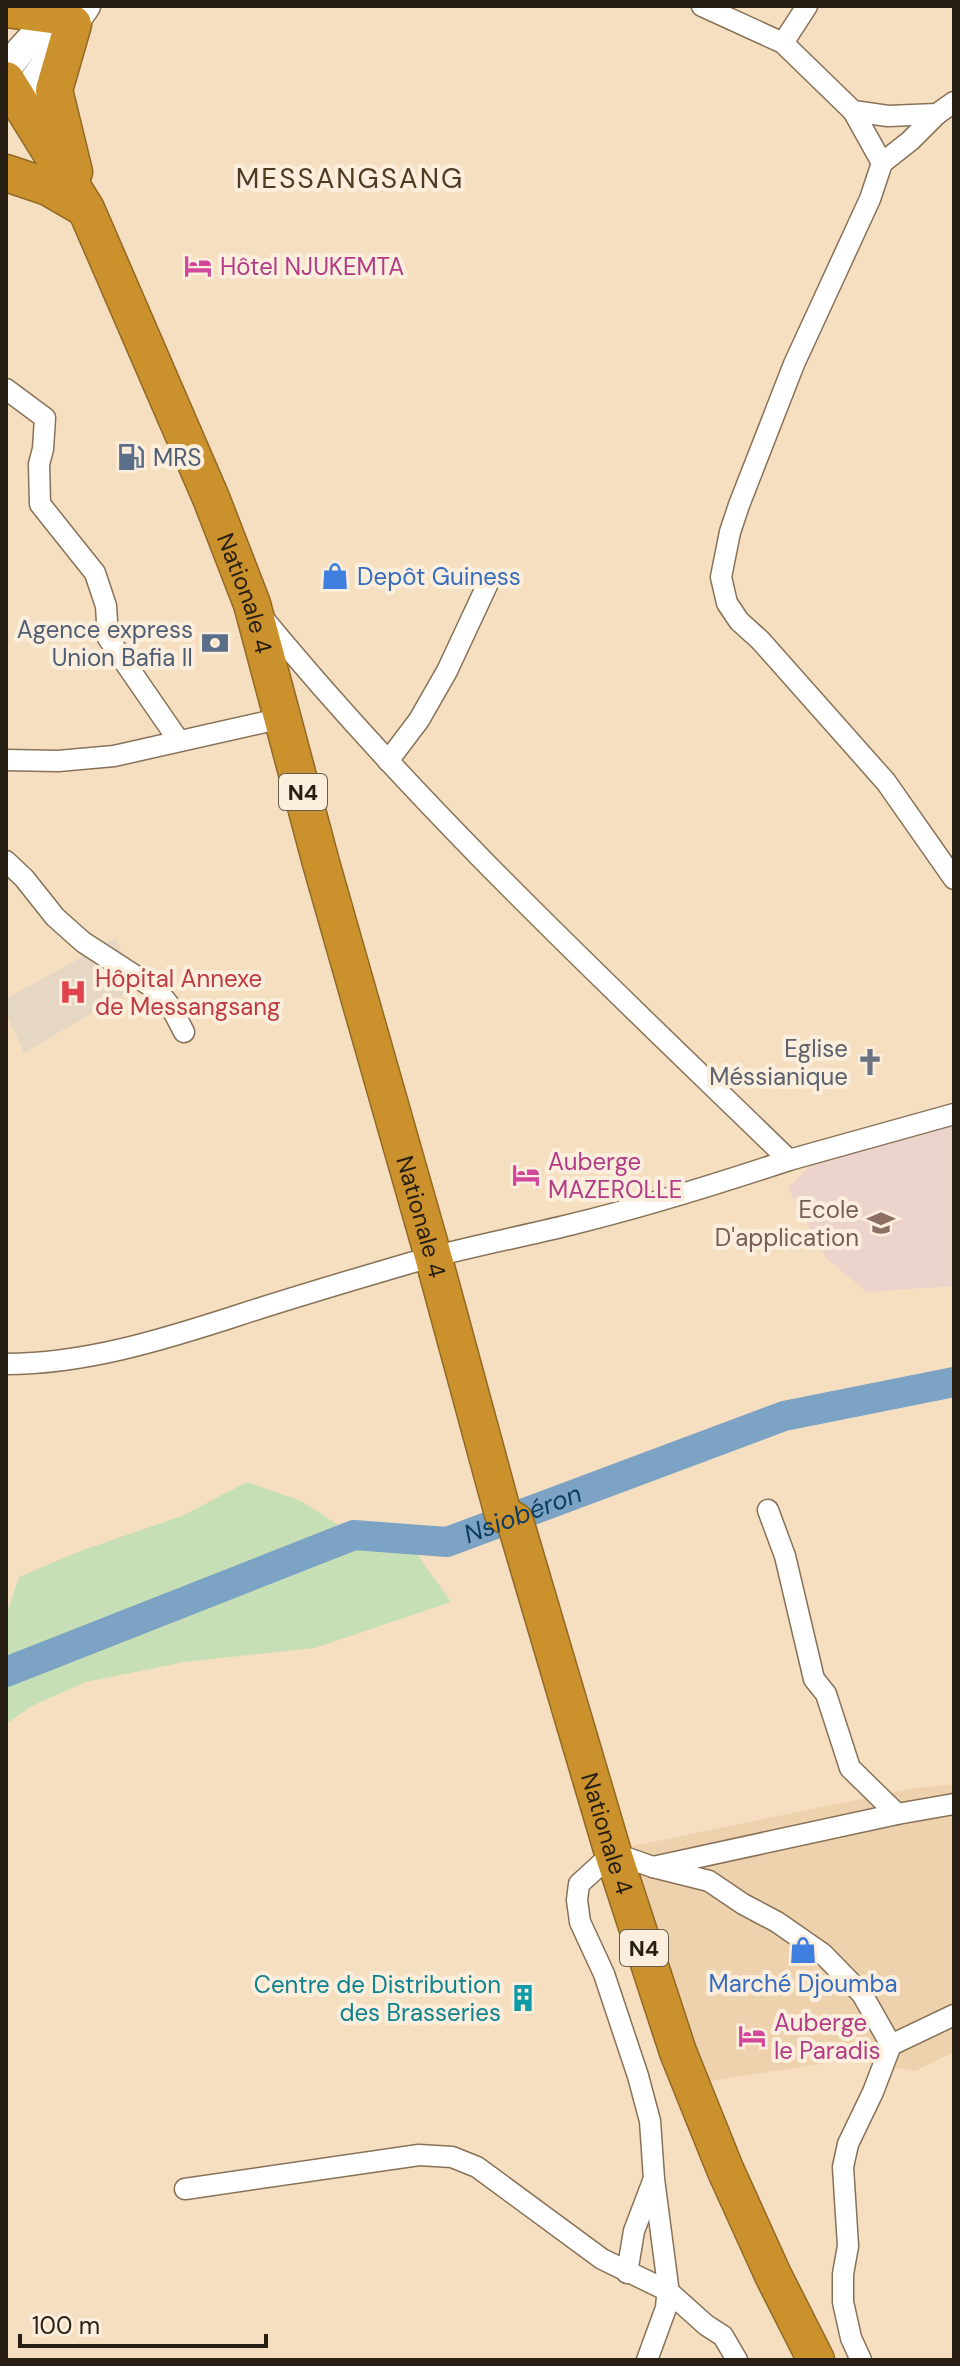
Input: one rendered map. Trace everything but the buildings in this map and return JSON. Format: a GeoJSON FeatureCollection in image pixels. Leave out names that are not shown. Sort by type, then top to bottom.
{"type":"FeatureCollection","features":[{"type":"Feature","properties":{"kind":"highway"},"geometry":{"type":"LineString","coordinates":[[6,9],[68,13],[54,90],[83,202]]}},
{"type":"Feature","properties":{"kind":"highway","name":"Nationale 4"},"geometry":{"type":"LineString","coordinates":[[10,84],[83,202],[211,498],[252,604],[359,1000],[509,1518],[613,1853],[684,2067],[725,2169],[816,2360]]}},
{"type":"Feature","properties":{"kind":"highway"},"geometry":{"type":"LineString","coordinates":[[6,173],[83,202]]}},
{"type":"Feature","properties":{"kind":"main road"},"geometry":{"type":"LineString","coordinates":[[10,84],[68,13]]}},
{"type":"Feature","properties":{"kind":"street"},"geometry":{"type":"LineString","coordinates":[[702,6],[783,43],[853,111],[882,163]]}},
{"type":"Feature","properties":{"kind":"street"},"geometry":{"type":"LineString","coordinates":[[783,43],[807,6]]}},
{"type":"Feature","properties":{"kind":"street"},"geometry":{"type":"LineString","coordinates":[[954,102],[882,163],[878,182],[794,364],[739,505],[721,577],[727,603],[739,621],[760,640],[886,782],[954,879]]}},
{"type":"Feature","properties":{"kind":"street"},"geometry":{"type":"LineString","coordinates":[[853,111],[888,116],[937,114]]}},
{"type":"Feature","properties":{"kind":"street"},"geometry":{"type":"LineString","coordinates":[[6,389],[45,418],[39,464],[40,504],[95,573],[106,606],[108,638],[179,741]]}},
{"type":"Feature","properties":{"kind":"street"},"geometry":{"type":"LineString","coordinates":[[388,761],[419,720],[447,671],[489,581]]}},
{"type":"Feature","properties":{"kind":"street"},"geometry":{"type":"LineString","coordinates":[[252,604],[318,685],[388,761],[533,909],[789,1160]]}},
{"type":"Feature","properties":{"kind":"street"},"geometry":{"type":"LineString","coordinates":[[6,760],[87,760],[142,751],[283,718]]}},
{"type":"Feature","properties":{"kind":"street"},"geometry":{"type":"LineString","coordinates":[[6,861],[55,917],[83,942],[157,990],[171,1007],[184,1032]]}},
{"type":"Feature","properties":{"kind":"street"},"geometry":{"type":"LineString","coordinates":[[6,1364],[68,1359],[184,1334],[433,1256],[570,1225],[954,1114]]}},
{"type":"Feature","properties":{"kind":"street"},"geometry":{"type":"LineString","coordinates":[[768,1510],[785,1556],[814,1679],[826,1694],[850,1768],[897,1814]]}},
{"type":"Feature","properties":{"kind":"street"},"geometry":{"type":"LineString","coordinates":[[653,1867],[954,1804]]}},
{"type":"Feature","properties":{"kind":"street"},"geometry":{"type":"LineString","coordinates":[[647,2360],[666,2308],[668,2291],[650,2121],[604,1974],[580,1922],[577,1900],[579,1884],[613,1853],[709,1881],[823,1954],[862,1994],[891,2045]]}},
{"type":"Feature","properties":{"kind":"street"},"geometry":{"type":"LineString","coordinates":[[861,2360],[851,2338],[843,2302],[843,2274],[848,2246],[843,2167],[848,2144],[891,2045],[954,2015]]}},
{"type":"Feature","properties":{"kind":"street"},"geometry":{"type":"LineString","coordinates":[[185,2189],[419,2155],[452,2157],[477,2167],[602,2259],[668,2291],[723,2336],[737,2360]]}},
{"type":"Feature","properties":{"kind":"street"},"geometry":{"type":"LineString","coordinates":[[627,2273],[634,2231],[654,2179]]}},
{"type":"Feature","properties":{"kind":"shaded area","name":"Hôpital Annexe de Messangsang"},"geometry":{"type":"Polygon","coordinates":[[[116,938],[136,987],[24,1053],[6,1013],[6,999],[116,938]]]}},
{"type":"Feature","properties":{"kind":"shaded area","name":"Ecole D'application"},"geometry":{"type":"Polygon","coordinates":[[[954,1115],[954,1286],[867,1292],[826,1258],[788,1188],[814,1162],[954,1115]]]}},
{"type":"Feature","properties":{"kind":"shaded area","name":"Marché Djoumba"},"geometry":{"type":"Polygon","coordinates":[[[954,1784],[954,2052],[915,2071],[847,2060],[696,2083],[618,1849],[909,1789],[954,1784]]]}},
{"type":"Feature","properties":{"kind":"green space"},"geometry":{"type":"Polygon","coordinates":[[[247,1482],[301,1501],[354,1535],[395,1523],[451,1602],[315,1648],[184,1662],[85,1682],[32,1706],[6,1724],[6,1616],[19,1577],[83,1550],[182,1516],[247,1482]]]}},
{"type":"Feature","properties":{"kind":"waterway","name":"Nsiobéron"},"geometry":{"type":"LineString","coordinates":[[6,1672],[354,1535],[447,1542],[784,1416],[954,1382]]}},
{"type":"Feature","properties":{"kind":"place","name":"Hôtel NJUKEMTA"},"geometry":{"type":"Point","coordinates":[198,266]}},
{"type":"Feature","properties":{"kind":"place","name":"MRS"},"geometry":{"type":"Point","coordinates":[131,457]}},
{"type":"Feature","properties":{"kind":"place","name":"Depôt Guiness"},"geometry":{"type":"Point","coordinates":[335,576]}},
{"type":"Feature","properties":{"kind":"place","name":"Agence express Union Bafia II"},"geometry":{"type":"Point","coordinates":[215,643]}},
{"type":"Feature","properties":{"kind":"place","name":"Hôpital Annexe de Messangsang"},"geometry":{"type":"Point","coordinates":[73,992]}},
{"type":"Feature","properties":{"kind":"place","name":"Eglise Méssianique"},"geometry":{"type":"Point","coordinates":[870,1062]}},
{"type":"Feature","properties":{"kind":"place","name":"Auberge MAZEROLLE"},"geometry":{"type":"Point","coordinates":[526,1175]}},
{"type":"Feature","properties":{"kind":"place","name":"Ecole D'application"},"geometry":{"type":"Point","coordinates":[881,1223]}},
{"type":"Feature","properties":{"kind":"place","name":"Marché Djoumba"},"geometry":{"type":"Point","coordinates":[803,1950]}},
{"type":"Feature","properties":{"kind":"place","name":"Centre de Distribution des Brasseries"},"geometry":{"type":"Point","coordinates":[523,1998]}},
{"type":"Feature","properties":{"kind":"place","name":"Auberge le Paradis"},"geometry":{"type":"Point","coordinates":[752,2036]}},
{"type":"Feature","properties":{"kind":"district","name":"MESSANGSANG"},"geometry":{"type":"Point","coordinates":[350,178]}}]}
